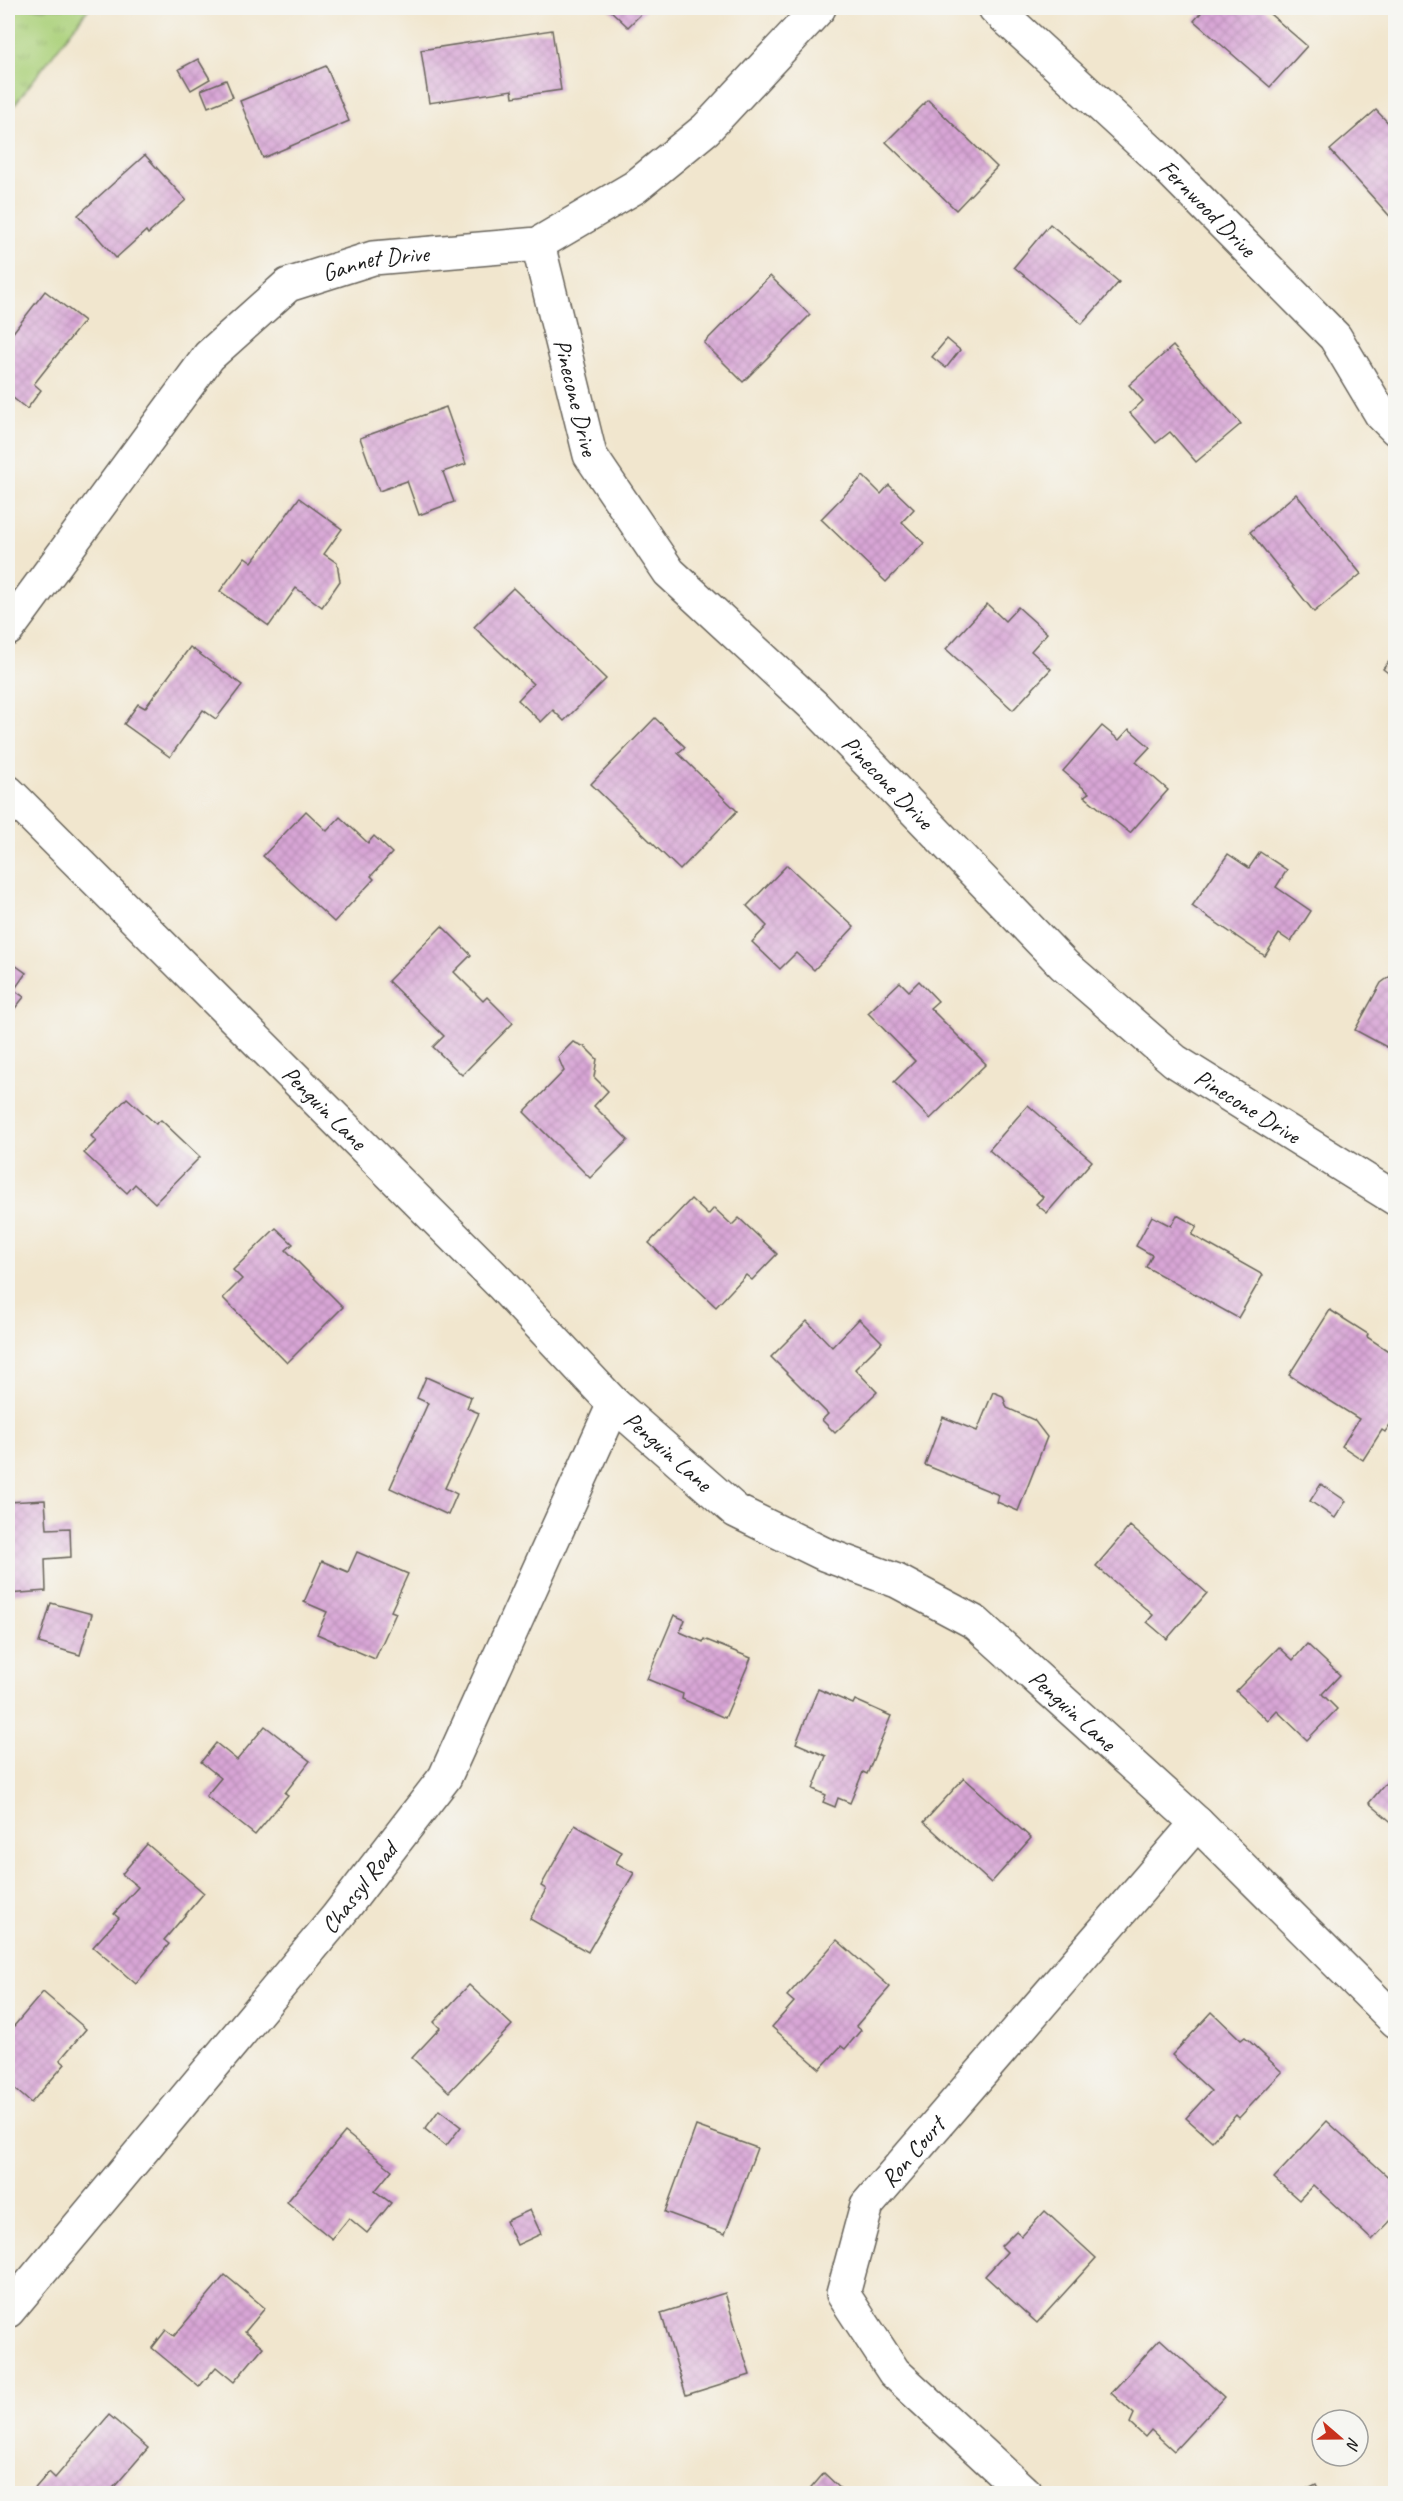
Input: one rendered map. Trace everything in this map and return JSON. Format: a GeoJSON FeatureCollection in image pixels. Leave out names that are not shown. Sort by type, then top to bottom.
{"type":"FeatureCollection","features":[{"type":"Feature","properties":{"kind":"street","name":"Gannet Drive"},"geometry":{"type":"LineString","coordinates":[[8,629],[209,356],[288,285],[373,258],[538,244],[635,187],[706,129],[819,8]]}},
{"type":"Feature","properties":{"kind":"street","name":"Fernwood Drive"},"geometry":{"type":"LineString","coordinates":[[995,8],[1160,160],[1335,337],[1381,414],[1395,429]]}},
{"type":"Feature","properties":{"kind":"street","name":"Pinecone Drive"},"geometry":{"type":"LineString","coordinates":[[538,244],[590,455],[669,572],[813,705],[1064,965],[1174,1061],[1395,1199]]}},
{"type":"Feature","properties":{"kind":"street","name":"Penguin Lane"},"geometry":{"type":"LineString","coordinates":[[8,792],[492,1276],[614,1404],[736,1511],[824,1554],[897,1581],[976,1623],[1197,1823],[1395,2021]]}},
{"type":"Feature","properties":{"kind":"street","name":"Chassyl Road"},"geometry":{"type":"LineString","coordinates":[[8,2311],[337,1917],[445,1777],[614,1404]]}},
{"type":"Feature","properties":{"kind":"street","name":"Ron Court"},"geometry":{"type":"LineString","coordinates":[[1026,2493],[894,2372],[843,2294],[867,2205],[1197,1823]]}},
{"type":"Feature","properties":{"kind":"green space"},"geometry":{"type":"Polygon","coordinates":[[[8,8],[89,8],[8,113],[8,8]]]}},
{"type":"Feature","properties":{"kind":"building"},"geometry":{"type":"Polygon","coordinates":[[[608,8],[647,8],[628,27],[608,8]]]}},
{"type":"Feature","properties":{"kind":"building"},"geometry":{"type":"Polygon","coordinates":[[[1205,8],[1263,8],[1307,46],[1270,87],[1194,21],[1205,8]]]}},
{"type":"Feature","properties":{"kind":"building"},"geometry":{"type":"Polygon","coordinates":[[[552,30],[561,90],[513,97],[512,90],[429,103],[421,50],[552,30]]]}},
{"type":"Feature","properties":{"kind":"building"},"geometry":{"type":"Polygon","coordinates":[[[198,59],[210,79],[191,90],[179,69],[198,59]]]}},
{"type":"Feature","properties":{"kind":"building"},"geometry":{"type":"Polygon","coordinates":[[[326,66],[349,121],[263,158],[240,101],[326,66]]]}},
{"type":"Feature","properties":{"kind":"building"},"geometry":{"type":"Polygon","coordinates":[[[226,80],[233,97],[208,107],[201,90],[226,80]]]}},
{"type":"Feature","properties":{"kind":"building"},"geometry":{"type":"Polygon","coordinates":[[[928,100],[997,167],[956,210],[886,142],[928,100]]]}},
{"type":"Feature","properties":{"kind":"building"},"geometry":{"type":"Polygon","coordinates":[[[1376,110],[1396,131],[1396,223],[1330,150],[1376,110]]]}},
{"type":"Feature","properties":{"kind":"building"},"geometry":{"type":"Polygon","coordinates":[[[145,155],[186,200],[148,234],[146,231],[116,258],[78,215],[145,155]]]}},
{"type":"Feature","properties":{"kind":"building"},"geometry":{"type":"Polygon","coordinates":[[[1050,224],[1119,282],[1082,324],[1014,267],[1050,224]]]}},
{"type":"Feature","properties":{"kind":"building"},"geometry":{"type":"Polygon","coordinates":[[[770,276],[810,315],[743,382],[704,343],[770,276]]]}},
{"type":"Feature","properties":{"kind":"building"},"geometry":{"type":"Polygon","coordinates":[[[45,291],[84,321],[34,384],[41,390],[27,409],[8,394],[8,339],[45,291]]]}},
{"type":"Feature","properties":{"kind":"building"},"geometry":{"type":"Polygon","coordinates":[[[947,339],[960,350],[946,368],[932,357],[947,339]]]}},
{"type":"Feature","properties":{"kind":"building"},"geometry":{"type":"Polygon","coordinates":[[[1173,346],[1241,424],[1196,462],[1170,432],[1156,443],[1130,413],[1143,401],[1129,385],[1173,346]]]}},
{"type":"Feature","properties":{"kind":"building"},"geometry":{"type":"Polygon","coordinates":[[[446,407],[466,464],[443,472],[454,502],[419,515],[407,481],[379,491],[360,438],[446,407]]]}},
{"type":"Feature","properties":{"kind":"building"},"geometry":{"type":"Polygon","coordinates":[[[863,476],[881,494],[889,485],[914,509],[902,522],[924,543],[886,582],[821,519],[863,476]]]}},
{"type":"Feature","properties":{"kind":"building"},"geometry":{"type":"Polygon","coordinates":[[[1296,494],[1361,574],[1314,612],[1250,532],[1296,494]]]}},
{"type":"Feature","properties":{"kind":"building"},"geometry":{"type":"Polygon","coordinates":[[[299,498],[342,529],[324,554],[337,563],[340,581],[322,607],[296,588],[269,626],[220,591],[245,557],[252,562],[299,498]]]}},
{"type":"Feature","properties":{"kind":"building"},"geometry":{"type":"Polygon","coordinates":[[[513,588],[606,679],[564,721],[553,710],[541,722],[518,700],[533,684],[474,627],[513,588]]]}},
{"type":"Feature","properties":{"kind":"building"},"geometry":{"type":"Polygon","coordinates":[[[987,604],[1005,621],[1018,607],[1047,633],[1031,651],[1051,669],[1013,710],[946,649],[987,604]]]}},
{"type":"Feature","properties":{"kind":"building"},"geometry":{"type":"Polygon","coordinates":[[[190,647],[242,685],[216,719],[203,710],[170,757],[124,724],[138,704],[145,708],[190,647]]]}},
{"type":"Feature","properties":{"kind":"building"},"geometry":{"type":"Polygon","coordinates":[[[1396,653],[1396,679],[1383,669],[1396,653]]]}},
{"type":"Feature","properties":{"kind":"building"},"geometry":{"type":"Polygon","coordinates":[[[655,718],[685,747],[678,753],[737,811],[680,870],[591,784],[655,718]]]}},
{"type":"Feature","properties":{"kind":"building"},"geometry":{"type":"Polygon","coordinates":[[[1102,726],[1119,740],[1129,729],[1150,747],[1136,762],[1168,790],[1130,833],[1084,796],[1089,793],[1063,771],[1102,726]]]}},
{"type":"Feature","properties":{"kind":"building"},"geometry":{"type":"Polygon","coordinates":[[[306,811],[327,831],[340,817],[368,843],[374,836],[392,853],[371,876],[374,879],[334,922],[263,856],[306,811]]]}},
{"type":"Feature","properties":{"kind":"building"},"geometry":{"type":"Polygon","coordinates":[[[1260,852],[1287,870],[1276,887],[1311,911],[1291,942],[1279,934],[1265,956],[1192,906],[1228,854],[1249,868],[1260,852]]]}},
{"type":"Feature","properties":{"kind":"building"},"geometry":{"type":"Polygon","coordinates":[[[787,865],[854,927],[814,970],[796,953],[780,969],[752,942],[767,926],[747,906],[787,865]]]}},
{"type":"Feature","properties":{"kind":"building"},"geometry":{"type":"Polygon","coordinates":[[[442,926],[471,955],[454,972],[483,1001],[487,997],[513,1023],[462,1075],[433,1047],[444,1036],[388,981],[442,926]]]}},
{"type":"Feature","properties":{"kind":"building"},"geometry":{"type":"Polygon","coordinates":[[[8,960],[26,973],[14,990],[24,997],[9,1016],[8,960]]]}},
{"type":"Feature","properties":{"kind":"building"},"geometry":{"type":"Polygon","coordinates":[[[1396,972],[1396,1052],[1355,1030],[1381,983],[1396,972]]]}},
{"type":"Feature","properties":{"kind":"building"},"geometry":{"type":"Polygon","coordinates":[[[919,981],[938,1001],[930,1008],[986,1064],[930,1119],[894,1082],[915,1061],[868,1013],[900,982],[909,991],[919,981]]]}},
{"type":"Feature","properties":{"kind":"building"},"geometry":{"type":"Polygon","coordinates":[[[573,1042],[585,1047],[597,1059],[594,1077],[608,1091],[594,1106],[628,1140],[590,1178],[524,1112],[564,1071],[558,1057],[573,1042]]]}},
{"type":"Feature","properties":{"kind":"building"},"geometry":{"type":"Polygon","coordinates":[[[127,1098],[156,1124],[161,1120],[200,1157],[155,1203],[135,1184],[127,1193],[84,1153],[96,1141],[91,1136],[127,1098]]]}},
{"type":"Feature","properties":{"kind":"building"},"geometry":{"type":"Polygon","coordinates":[[[1028,1105],[1092,1161],[1047,1213],[1036,1204],[1043,1197],[989,1150],[1028,1105]]]}},
{"type":"Feature","properties":{"kind":"building"},"geometry":{"type":"Polygon","coordinates":[[[691,1199],[708,1215],[714,1208],[732,1225],[739,1218],[777,1254],[752,1280],[746,1275],[716,1307],[649,1243],[691,1199]]]}},
{"type":"Feature","properties":{"kind":"building"},"geometry":{"type":"Polygon","coordinates":[[[1177,1215],[1197,1226],[1192,1235],[1263,1275],[1238,1318],[1146,1267],[1152,1255],[1136,1246],[1152,1216],[1171,1226],[1177,1215]]]}},
{"type":"Feature","properties":{"kind":"building"},"geometry":{"type":"Polygon","coordinates":[[[276,1228],[293,1244],[286,1250],[343,1307],[287,1363],[223,1298],[242,1279],[233,1270],[276,1228]]]}},
{"type":"Feature","properties":{"kind":"building"},"geometry":{"type":"Polygon","coordinates":[[[1330,1310],[1368,1334],[1367,1337],[1396,1356],[1396,1416],[1385,1432],[1382,1430],[1363,1460],[1342,1446],[1359,1419],[1289,1375],[1330,1310]]]}},
{"type":"Feature","properties":{"kind":"building"},"geometry":{"type":"Polygon","coordinates":[[[859,1319],[882,1342],[855,1369],[877,1392],[835,1433],[822,1420],[828,1414],[771,1357],[807,1321],[832,1347],[859,1319]]]}},
{"type":"Feature","properties":{"kind":"building"},"geometry":{"type":"Polygon","coordinates":[[[426,1377],[471,1397],[467,1408],[479,1413],[445,1488],[457,1494],[448,1515],[390,1488],[428,1403],[417,1398],[426,1377]]]}},
{"type":"Feature","properties":{"kind":"building"},"geometry":{"type":"Polygon","coordinates":[[[993,1392],[1003,1396],[1007,1408],[1034,1420],[1047,1437],[1018,1511],[997,1502],[999,1495],[925,1465],[943,1417],[977,1431],[993,1392]]]}},
{"type":"Feature","properties":{"kind":"building"},"geometry":{"type":"Polygon","coordinates":[[[1321,1484],[1346,1501],[1335,1518],[1310,1501],[1321,1484]]]}},
{"type":"Feature","properties":{"kind":"building"},"geometry":{"type":"Polygon","coordinates":[[[45,1500],[47,1529],[70,1528],[71,1557],[45,1559],[46,1591],[8,1594],[8,1502],[45,1500]]]}},
{"type":"Feature","properties":{"kind":"building"},"geometry":{"type":"Polygon","coordinates":[[[1130,1526],[1207,1593],[1167,1639],[1147,1622],[1153,1615],[1096,1566],[1130,1526]]]}},
{"type":"Feature","properties":{"kind":"building"},"geometry":{"type":"Polygon","coordinates":[[[357,1552],[408,1574],[391,1611],[396,1613],[375,1659],[317,1634],[327,1612],[304,1602],[322,1561],[348,1572],[357,1552]]]}},
{"type":"Feature","properties":{"kind":"building"},"geometry":{"type":"Polygon","coordinates":[[[51,1603],[92,1614],[80,1655],[39,1643],[51,1603]]]}},
{"type":"Feature","properties":{"kind":"building"},"geometry":{"type":"Polygon","coordinates":[[[674,1615],[685,1620],[680,1632],[751,1658],[725,1718],[682,1699],[683,1694],[647,1679],[674,1615]]]}},
{"type":"Feature","properties":{"kind":"building"},"geometry":{"type":"Polygon","coordinates":[[[1307,1644],[1340,1675],[1322,1694],[1337,1709],[1307,1740],[1277,1711],[1268,1721],[1236,1691],[1279,1647],[1293,1660],[1307,1644]]]}},
{"type":"Feature","properties":{"kind":"building"},"geometry":{"type":"Polygon","coordinates":[[[818,1689],[853,1704],[855,1700],[891,1716],[867,1774],[863,1772],[850,1803],[838,1798],[835,1807],[823,1802],[826,1795],[813,1789],[826,1756],[796,1743],[818,1689]]]}},
{"type":"Feature","properties":{"kind":"building"},"geometry":{"type":"Polygon","coordinates":[[[265,1726],[310,1761],[285,1793],[288,1795],[255,1835],[206,1796],[221,1778],[201,1762],[216,1743],[237,1760],[265,1726]]]}},
{"type":"Feature","properties":{"kind":"building"},"geometry":{"type":"Polygon","coordinates":[[[1396,1771],[1396,1826],[1369,1803],[1396,1771]]]}},
{"type":"Feature","properties":{"kind":"building"},"geometry":{"type":"Polygon","coordinates":[[[964,1778],[1031,1838],[991,1883],[924,1822],[964,1778]]]}},
{"type":"Feature","properties":{"kind":"building"},"geometry":{"type":"Polygon","coordinates":[[[575,1825],[622,1852],[616,1863],[634,1873],[588,1952],[530,1919],[546,1889],[541,1886],[575,1825]]]}},
{"type":"Feature","properties":{"kind":"building"},"geometry":{"type":"Polygon","coordinates":[[[147,1844],[204,1893],[164,1940],[169,1944],[136,1984],[93,1947],[119,1918],[114,1914],[138,1887],[122,1874],[147,1844]]]}},
{"type":"Feature","properties":{"kind":"building"},"geometry":{"type":"Polygon","coordinates":[[[837,1940],[890,1987],[856,2026],[861,2030],[845,2049],[841,2046],[820,2069],[772,2027],[794,2002],[787,1996],[837,1940]]]}},
{"type":"Feature","properties":{"kind":"building"},"geometry":{"type":"Polygon","coordinates":[[[469,1985],[512,2025],[449,2092],[412,2058],[440,2028],[434,2022],[469,1985]]]}},
{"type":"Feature","properties":{"kind":"building"},"geometry":{"type":"Polygon","coordinates":[[[43,1992],[86,2029],[60,2060],[65,2064],[31,2103],[8,2083],[8,2026],[10,2023],[14,2026],[43,1992]]]}},
{"type":"Feature","properties":{"kind":"building"},"geometry":{"type":"Polygon","coordinates":[[[1212,2012],[1241,2040],[1245,2037],[1282,2072],[1239,2118],[1236,2115],[1212,2141],[1186,2118],[1211,2091],[1172,2055],[1212,2012]]]}},
{"type":"Feature","properties":{"kind":"building"},"geometry":{"type":"Polygon","coordinates":[[[439,2110],[461,2127],[446,2146],[425,2129],[439,2110]]]}},
{"type":"Feature","properties":{"kind":"building"},"geometry":{"type":"Polygon","coordinates":[[[1327,2121],[1396,2184],[1396,2215],[1372,2240],[1313,2185],[1299,2200],[1274,2178],[1327,2121]]]}},
{"type":"Feature","properties":{"kind":"building"},"geometry":{"type":"Polygon","coordinates":[[[696,2126],[757,2148],[725,2234],[665,2212],[696,2126]]]}},
{"type":"Feature","properties":{"kind":"building"},"geometry":{"type":"Polygon","coordinates":[[[345,2132],[392,2170],[375,2191],[391,2203],[367,2233],[349,2218],[332,2239],[287,2202],[345,2132]]]}},
{"type":"Feature","properties":{"kind":"building"},"geometry":{"type":"Polygon","coordinates":[[[530,2210],[541,2234],[517,2245],[506,2221],[530,2210]]]}},
{"type":"Feature","properties":{"kind":"building"},"geometry":{"type":"Polygon","coordinates":[[[1045,2211],[1096,2258],[1037,2323],[985,2276],[1007,2252],[1001,2246],[1016,2231],[1022,2236],[1045,2211]]]}},
{"type":"Feature","properties":{"kind":"building"},"geometry":{"type":"Polygon","coordinates":[[[225,2275],[265,2308],[245,2332],[263,2347],[234,2382],[216,2367],[199,2387],[152,2348],[166,2330],[174,2336],[225,2275]]]}},
{"type":"Feature","properties":{"kind":"building"},"geometry":{"type":"Polygon","coordinates":[[[725,2293],[750,2375],[686,2395],[661,2313],[725,2293]]]}},
{"type":"Feature","properties":{"kind":"building"},"geometry":{"type":"Polygon","coordinates":[[[1160,2339],[1224,2397],[1174,2451],[1151,2430],[1145,2437],[1130,2423],[1134,2414],[1111,2393],[1160,2339]]]}},
{"type":"Feature","properties":{"kind":"building"},"geometry":{"type":"Polygon","coordinates":[[[109,2415],[148,2448],[108,2494],[30,2494],[49,2472],[55,2478],[109,2415]]]}},
{"type":"Feature","properties":{"kind":"building"},"geometry":{"type":"Polygon","coordinates":[[[824,2473],[846,2494],[806,2494],[824,2473]]]}},
{"type":"Feature","properties":{"kind":"building"},"geometry":{"type":"Polygon","coordinates":[[[1316,2484],[1321,2494],[1297,2494],[1316,2484]]]}}]}
